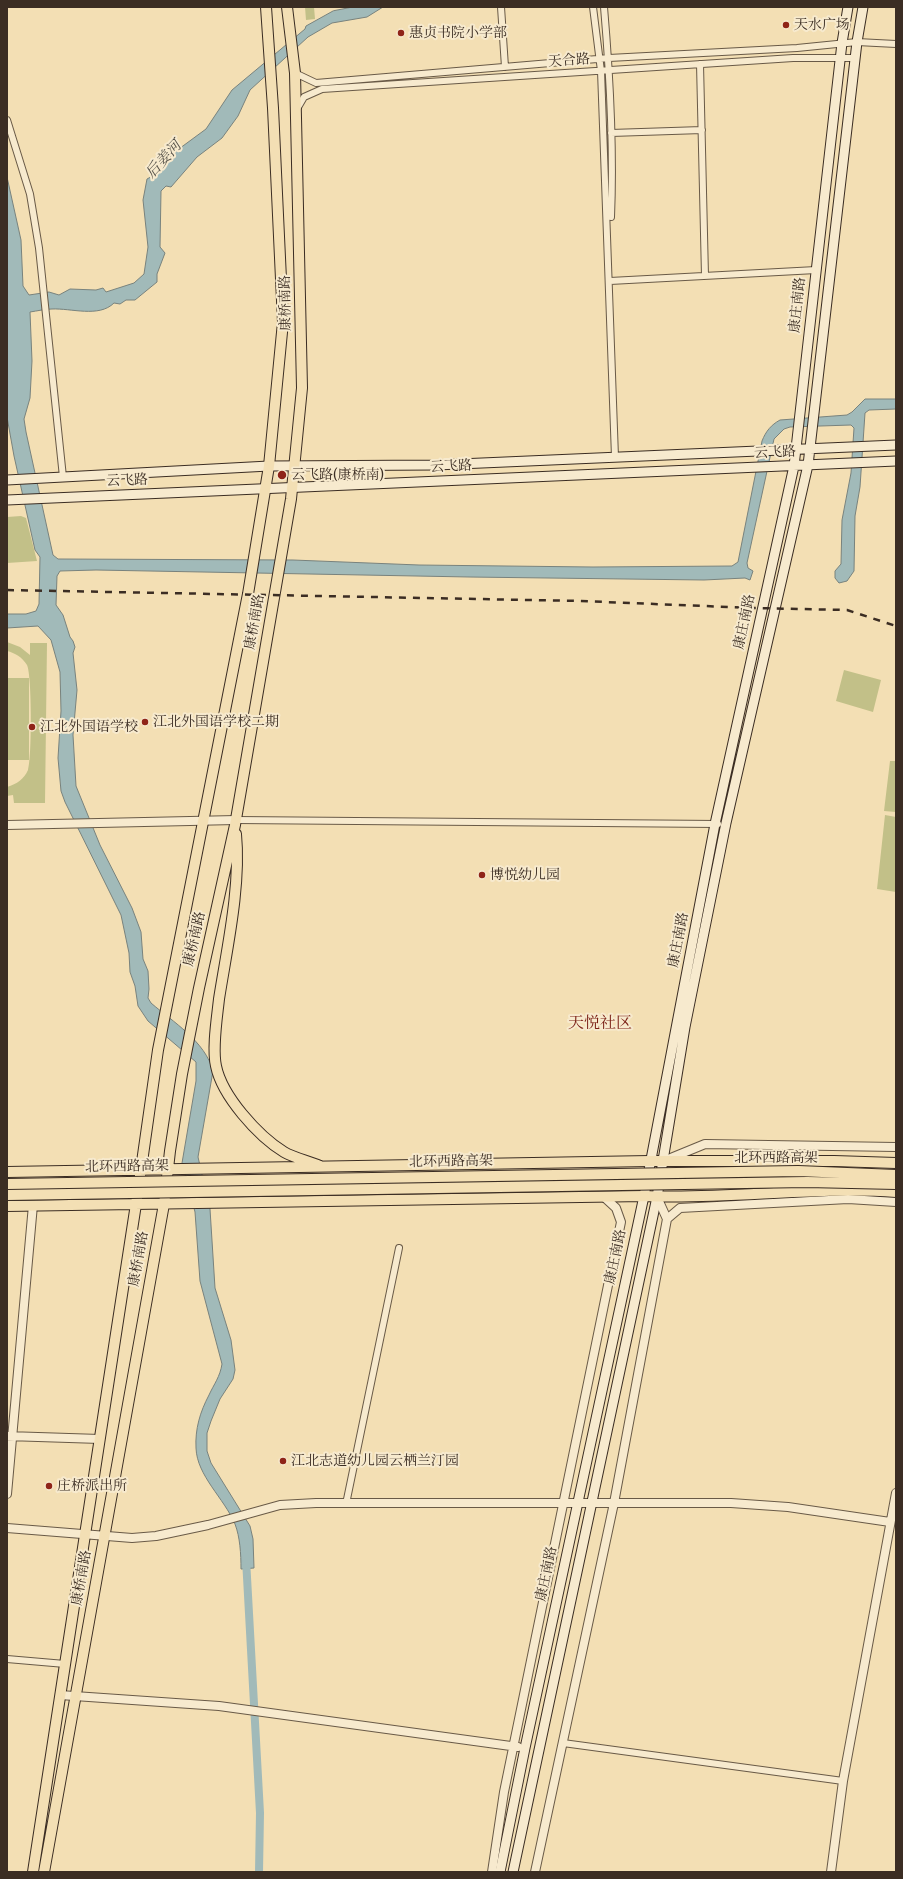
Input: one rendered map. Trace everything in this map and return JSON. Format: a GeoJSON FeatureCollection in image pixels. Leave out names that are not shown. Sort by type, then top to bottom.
{"type":"FeatureCollection","features":[{"type":"Feature","properties":{"kind":"main road","name":"康桥南路"},"geometry":{"type":"LineString","coordinates":[[33,1872],[136,1204],[158,1050],[250,579],[269,466],[283,322],[272,94],[266,7]]}},
{"type":"Feature","properties":{"kind":"main road","name":"康桥南路"},"geometry":{"type":"LineString","coordinates":[[44,1872],[164,1204],[167,1170],[182,1074],[235,823],[292,488],[293,465],[302,388],[295,73],[287,7]]}},
{"type":"Feature","properties":{"kind":"main road","name":"康庄南路"},"geometry":{"type":"LineString","coordinates":[[500,1872],[525,1748],[644,1196],[715,824],[794,466],[840,58],[848,7]]}},
{"type":"Feature","properties":{"kind":"main road"},"geometry":{"type":"LineString","coordinates":[[857,42],[863,7]]}},
{"type":"Feature","properties":{"kind":"main road","name":"康庄南路"},"geometry":{"type":"LineString","coordinates":[[513,1872],[657,1197],[685,1027],[726,823],[808,465],[857,42]]}},
{"type":"Feature","properties":{"kind":"main road","name":"云飞路"},"geometry":{"type":"LineString","coordinates":[[7,480],[293,465],[436,465],[896,445]]}},
{"type":"Feature","properties":{"kind":"main road","name":"云飞路"},"geometry":{"type":"LineString","coordinates":[[7,500],[896,461]]}},
{"type":"Feature","properties":{"kind":"main road"},"geometry":{"type":"LineString","coordinates":[[235,823],[238,850],[235,889],[216,1027],[216,1066],[226,1089],[247,1121],[284,1152],[326,1168]]}},
{"type":"Feature","properties":{"kind":"main road"},"geometry":{"type":"LineString","coordinates":[[7,1172],[326,1168],[650,1161],[834,1161],[896,1163]]}},
{"type":"Feature","properties":{"kind":"main road","name":"北环西路高架"},"geometry":{"type":"LineString","coordinates":[[7,1184],[798,1171],[896,1175]]}},
{"type":"Feature","properties":{"kind":"main road","name":"北环西路高架"},"geometry":{"type":"LineString","coordinates":[[7,1195],[228,1190],[807,1182],[896,1184]]}},
{"type":"Feature","properties":{"kind":"main road"},"geometry":{"type":"LineString","coordinates":[[7,1206],[644,1196],[701,1197],[856,1189],[896,1192]]}},
{"type":"Feature","properties":{"kind":"street"},"geometry":{"type":"LineString","coordinates":[[501,7],[505,67]]}},
{"type":"Feature","properties":{"kind":"street"},"geometry":{"type":"LineString","coordinates":[[593,7],[601,71],[616,457]]}},
{"type":"Feature","properties":{"kind":"street"},"geometry":{"type":"LineString","coordinates":[[604,7],[609,58],[612,181],[609,260]]}},
{"type":"Feature","properties":{"kind":"street","name":"天合路"},"geometry":{"type":"LineString","coordinates":[[295,73],[316,83],[609,58],[797,48],[857,42],[896,44]]}},
{"type":"Feature","properties":{"kind":"street","name":"天合路"},"geometry":{"type":"LineString","coordinates":[[296,112],[304,97],[322,89],[793,58],[855,58]]}},
{"type":"Feature","properties":{"kind":"street"},"geometry":{"type":"LineString","coordinates":[[700,64],[705,276]]}},
{"type":"Feature","properties":{"kind":"street"},"geometry":{"type":"LineString","coordinates":[[7,120],[30,194],[41,272],[63,477]]}},
{"type":"Feature","properties":{"kind":"street"},"geometry":{"type":"LineString","coordinates":[[611,133],[702,130]]}},
{"type":"Feature","properties":{"kind":"street"},"geometry":{"type":"LineString","coordinates":[[610,281],[816,270]]}},
{"type":"Feature","properties":{"kind":"street"},"geometry":{"type":"LineString","coordinates":[[7,825],[202,822],[726,823]]}},
{"type":"Feature","properties":{"kind":"street"},"geometry":{"type":"LineString","coordinates":[[663,1161],[705,1144],[896,1147]]}},
{"type":"Feature","properties":{"kind":"street"},"geometry":{"type":"LineString","coordinates":[[492,1872],[504,1792],[513,1746],[621,1222],[616,1208],[604,1197]]}},
{"type":"Feature","properties":{"kind":"street"},"geometry":{"type":"LineString","coordinates":[[535,1872],[614,1503],[667,1219],[657,1197]]}},
{"type":"Feature","properties":{"kind":"street"},"geometry":{"type":"LineString","coordinates":[[667,1219],[680,1208],[848,1199],[896,1202]]}},
{"type":"Feature","properties":{"kind":"street"},"geometry":{"type":"LineString","coordinates":[[7,1494],[10,1436],[33,1205]]}},
{"type":"Feature","properties":{"kind":"street"},"geometry":{"type":"LineString","coordinates":[[346,1504],[399,1248]]}},
{"type":"Feature","properties":{"kind":"street"},"geometry":{"type":"LineString","coordinates":[[10,1436],[100,1439]]}},
{"type":"Feature","properties":{"kind":"street"},"geometry":{"type":"LineString","coordinates":[[831,1872],[843,1782],[896,1493]]}},
{"type":"Feature","properties":{"kind":"street"},"geometry":{"type":"LineString","coordinates":[[7,1528],[132,1538],[156,1536],[280,1505],[346,1504],[731,1503],[788,1507],[890,1522]]}},
{"type":"Feature","properties":{"kind":"street"},"geometry":{"type":"LineString","coordinates":[[7,1658],[65,1664]]}},
{"type":"Feature","properties":{"kind":"street"},"geometry":{"type":"LineString","coordinates":[[60,1695],[219,1706],[525,1748]]}},
{"type":"Feature","properties":{"kind":"street"},"geometry":{"type":"LineString","coordinates":[[563,1743],[843,1782]]}},
{"type":"Feature","properties":{"kind":"shaded area"},"geometry":{"type":"Polygon","coordinates":[[[305,7],[314,7],[315,19],[306,20],[305,7]]]}},
{"type":"Feature","properties":{"kind":"shaded area"},"geometry":{"type":"Polygon","coordinates":[[[21,516],[26,518],[37,561],[7,563],[7,517],[21,516]]]}},
{"type":"Feature","properties":{"kind":"shaded area"},"geometry":{"type":"Polygon","coordinates":[[[7,642],[20,647],[30,655],[30,643],[47,643],[45,803],[14,803],[13,795],[7,796],[7,787],[20,781],[28,770],[31,717],[30,684],[27,665],[18,656],[7,651],[7,642]]]}},
{"type":"Feature","properties":{"kind":"shaded area"},"geometry":{"type":"Polygon","coordinates":[[[844,670],[881,680],[873,712],[836,701],[844,670]]]}},
{"type":"Feature","properties":{"kind":"shaded area"},"geometry":{"type":"Polygon","coordinates":[[[7,678],[29,678],[29,760],[7,760],[7,678]]]}},
{"type":"Feature","properties":{"kind":"shaded area"},"geometry":{"type":"Polygon","coordinates":[[[890,761],[896,761],[896,812],[884,811],[890,761]]]}},
{"type":"Feature","properties":{"kind":"shaded area"},"geometry":{"type":"Polygon","coordinates":[[[885,815],[896,817],[896,892],[877,889],[885,815]]]}},
{"type":"Feature","properties":{"kind":"water"},"geometry":{"type":"Polygon","coordinates":[[[353,7],[383,7],[367,17],[332,23],[308,37],[250,90],[238,116],[222,138],[197,157],[171,187],[166,186],[161,191],[160,247],[165,253],[157,274],[157,282],[135,300],[126,300],[120,304],[114,303],[108,308],[101,310],[84,311],[52,309],[30,312],[32,361],[30,398],[24,419],[53,555],[58,559],[293,560],[419,565],[593,567],[732,566],[738,562],[762,441],[771,426],[780,420],[847,415],[865,399],[896,399],[896,409],[869,410],[865,413],[860,487],[855,516],[854,571],[847,581],[839,583],[835,578],[835,571],[841,564],[842,520],[851,473],[854,428],[851,425],[790,427],[784,429],[774,439],[747,563],[748,568],[753,571],[750,580],[745,578],[704,580],[96,570],[60,571],[57,576],[56,605],[63,615],[75,647],[73,653],[77,690],[73,735],[76,786],[100,845],[132,908],[141,932],[143,959],[148,971],[148,998],[151,1003],[196,1041],[209,1060],[213,1071],[198,1157],[210,1209],[215,1288],[231,1340],[235,1370],[233,1379],[220,1399],[211,1421],[207,1433],[207,1451],[211,1463],[250,1526],[253,1539],[254,1568],[241,1569],[240,1546],[235,1524],[201,1468],[196,1448],[197,1427],[201,1414],[218,1377],[222,1364],[200,1281],[195,1212],[182,1163],[196,1081],[196,1062],[148,1021],[138,1006],[135,986],[130,972],[129,953],[121,915],[61,791],[58,758],[61,711],[60,672],[51,640],[38,626],[7,628],[7,614],[26,614],[36,611],[39,604],[40,557],[35,550],[7,417],[7,177],[21,240],[23,286],[29,295],[49,292],[59,295],[70,289],[96,290],[103,288],[106,292],[134,283],[144,274],[148,247],[143,200],[147,179],[160,172],[172,154],[206,129],[232,90],[305,29],[306,26],[333,11],[353,7]]]}},
{"type":"Feature","properties":{"kind":"waterway"},"geometry":{"type":"LineString","coordinates":[[246,1559],[260,1813],[259,1872]]}},
{"type":"Feature","properties":{"kind":"railway"},"geometry":{"type":"LineString","coordinates":[[7,590],[581,601],[847,610],[896,626]]}},
{"type":"Feature","properties":{"kind":"place","name":"天水广场"},"geometry":{"type":"Point","coordinates":[786,25]}},
{"type":"Feature","properties":{"kind":"place","name":"惠贞书院小学部"},"geometry":{"type":"Point","coordinates":[401,33]}},
{"type":"Feature","properties":{"kind":"place","name":"云飞路(康桥南)"},"geometry":{"type":"Point","coordinates":[282,475]}},
{"type":"Feature","properties":{"kind":"place","name":"江北外国语学校二期"},"geometry":{"type":"Point","coordinates":[145,722]}},
{"type":"Feature","properties":{"kind":"place","name":"江北外国语学校"},"geometry":{"type":"Point","coordinates":[32,727]}},
{"type":"Feature","properties":{"kind":"place","name":"博悦幼儿园"},"geometry":{"type":"Point","coordinates":[482,875]}},
{"type":"Feature","properties":{"kind":"place","name":"江北志道幼儿园云栖兰汀园"},"geometry":{"type":"Point","coordinates":[283,1461]}},
{"type":"Feature","properties":{"kind":"place","name":"庄桥派出所"},"geometry":{"type":"Point","coordinates":[49,1486]}},
{"type":"Feature","properties":{"kind":"district","name":"天悦社区"},"geometry":{"type":"Point","coordinates":[600,1024]}},
{"type":"Feature","properties":{"kind":"water label","name":"后姜河"},"geometry":{"type":"Point","coordinates":[164,160]}}]}
